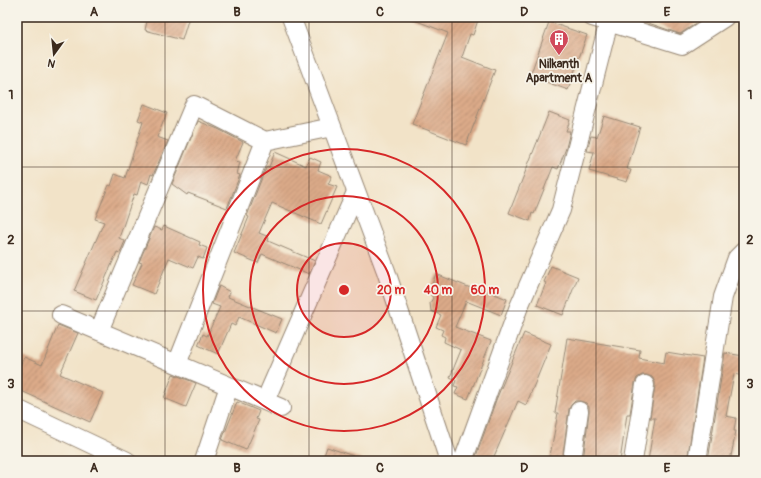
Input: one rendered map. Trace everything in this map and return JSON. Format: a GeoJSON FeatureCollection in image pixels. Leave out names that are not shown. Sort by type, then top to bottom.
{"type":"FeatureCollection","features":[{"type":"Feature","properties":{"kind":"street"},"geometry":{"type":"LineString","coordinates":[[291,17],[386,271],[449,461]]}},
{"type":"Feature","properties":{"kind":"street"},"geometry":{"type":"LineString","coordinates":[[463,461],[518,309],[561,210],[603,19],[682,45],[725,17]]}},
{"type":"Feature","properties":{"kind":"street"},"geometry":{"type":"LineString","coordinates":[[99,331],[194,105],[266,141],[332,127]]}},
{"type":"Feature","properties":{"kind":"street"},"geometry":{"type":"LineString","coordinates":[[177,364],[266,141]]}},
{"type":"Feature","properties":{"kind":"street"},"geometry":{"type":"LineString","coordinates":[[264,401],[356,192]]}},
{"type":"Feature","properties":{"kind":"street"},"geometry":{"type":"LineString","coordinates":[[697,461],[723,297],[737,258],[744,250]]}},
{"type":"Feature","properties":{"kind":"street"},"geometry":{"type":"LineString","coordinates":[[61,315],[281,408]]}},
{"type":"Feature","properties":{"kind":"street"},"geometry":{"type":"LineString","coordinates":[[634,461],[645,385]]}},
{"type":"Feature","properties":{"kind":"street"},"geometry":{"type":"LineString","coordinates":[[204,461],[229,386]]}},
{"type":"Feature","properties":{"kind":"street"},"geometry":{"type":"LineString","coordinates":[[17,409],[127,461]]}},
{"type":"Feature","properties":{"kind":"street"},"geometry":{"type":"LineString","coordinates":[[572,461],[580,411]]}},
{"type":"Feature","properties":{"kind":"building"},"geometry":{"type":"Polygon","coordinates":[[[148,17],[189,17],[182,40],[145,30],[148,17]]]}},
{"type":"Feature","properties":{"kind":"building"},"geometry":{"type":"Polygon","coordinates":[[[409,17],[479,17],[473,35],[470,34],[462,57],[495,70],[466,145],[412,124],[448,33],[409,17]]]}},
{"type":"Feature","properties":{"kind":"building"},"geometry":{"type":"Polygon","coordinates":[[[638,17],[700,17],[698,22],[680,34],[637,19],[638,17]]]}},
{"type":"Feature","properties":{"kind":"building","name":"Nilkanth Apartment A"},"geometry":{"type":"Polygon","coordinates":[[[549,22],[587,35],[568,90],[530,76],[549,22]]]}},
{"type":"Feature","properties":{"kind":"building"},"geometry":{"type":"Polygon","coordinates":[[[144,104],[167,113],[157,137],[168,141],[153,175],[151,174],[148,184],[141,181],[137,195],[134,194],[119,238],[125,241],[120,253],[117,252],[96,300],[74,291],[104,222],[95,219],[109,185],[111,186],[115,174],[125,178],[143,122],[138,120],[144,104]]]}},
{"type":"Feature","properties":{"kind":"building"},"geometry":{"type":"Polygon","coordinates":[[[549,112],[570,120],[566,131],[570,131],[566,148],[558,169],[553,167],[534,214],[532,213],[530,221],[509,213],[549,112]]]}},
{"type":"Feature","properties":{"kind":"building"},"geometry":{"type":"Polygon","coordinates":[[[604,116],[640,127],[627,169],[631,170],[627,182],[589,171],[594,152],[587,151],[591,136],[597,137],[604,116]]]}},
{"type":"Feature","properties":{"kind":"building"},"geometry":{"type":"Polygon","coordinates":[[[198,121],[218,129],[243,142],[235,161],[240,162],[237,174],[240,175],[227,208],[188,193],[187,195],[172,184],[198,121]]]}},
{"type":"Feature","properties":{"kind":"building"},"geometry":{"type":"Polygon","coordinates":[[[275,152],[306,166],[310,157],[321,162],[318,170],[332,176],[328,184],[337,187],[321,224],[272,203],[259,233],[269,237],[268,241],[315,261],[309,274],[262,254],[258,263],[234,253],[249,217],[247,216],[263,175],[267,166],[269,167],[275,152]]]}},
{"type":"Feature","properties":{"kind":"building"},"geometry":{"type":"Polygon","coordinates":[[[164,226],[200,242],[199,245],[207,248],[203,259],[198,257],[193,268],[169,258],[154,294],[132,285],[142,263],[139,262],[154,227],[162,230],[164,226]]]}},
{"type":"Feature","properties":{"kind":"building"},"geometry":{"type":"Polygon","coordinates":[[[551,266],[578,277],[563,315],[537,305],[551,266]]]}},
{"type":"Feature","properties":{"kind":"building"},"geometry":{"type":"Polygon","coordinates":[[[436,274],[478,291],[480,288],[507,299],[501,315],[466,301],[455,327],[491,341],[468,399],[455,394],[458,387],[454,386],[456,380],[450,377],[461,350],[444,342],[445,337],[441,335],[443,330],[436,327],[441,315],[431,311],[430,303],[433,298],[429,292],[436,274]]]}},
{"type":"Feature","properties":{"kind":"building"},"geometry":{"type":"Polygon","coordinates":[[[219,286],[230,292],[228,297],[282,319],[276,333],[239,317],[235,326],[231,324],[218,354],[198,345],[203,334],[207,336],[220,307],[212,304],[219,286]]]}},
{"type":"Feature","properties":{"kind":"building"},"geometry":{"type":"Polygon","coordinates":[[[58,325],[78,333],[60,374],[103,393],[90,422],[17,389],[17,372],[24,357],[42,365],[58,325]]]}},
{"type":"Feature","properties":{"kind":"building"},"geometry":{"type":"Polygon","coordinates":[[[524,333],[551,344],[526,405],[518,401],[492,461],[481,461],[475,459],[496,400],[524,333]]]}},
{"type":"Feature","properties":{"kind":"building"},"geometry":{"type":"Polygon","coordinates":[[[567,338],[640,350],[639,358],[664,363],[666,352],[703,358],[687,461],[648,461],[655,418],[650,418],[655,382],[652,377],[642,375],[637,378],[635,383],[630,414],[627,414],[620,461],[583,461],[589,407],[586,403],[575,401],[569,409],[562,461],[549,461],[558,413],[555,413],[567,338]]]}},
{"type":"Feature","properties":{"kind":"building"},"geometry":{"type":"Polygon","coordinates":[[[725,353],[744,356],[744,376],[734,374],[726,416],[736,418],[734,431],[736,431],[730,461],[708,461],[725,353]]]}},
{"type":"Feature","properties":{"kind":"building"},"geometry":{"type":"Polygon","coordinates":[[[173,374],[196,383],[186,407],[164,398],[173,374]]]}},
{"type":"Feature","properties":{"kind":"building"},"geometry":{"type":"Polygon","coordinates":[[[237,402],[259,411],[256,419],[259,420],[246,450],[222,440],[237,402]]]}},
{"type":"Feature","properties":{"kind":"building"},"geometry":{"type":"Polygon","coordinates":[[[327,447],[362,459],[362,461],[322,461],[327,447]]]}},
{"type":"Feature","properties":{"kind":"place","name":"Nilkanth Apartment A"},"geometry":{"type":"Point","coordinates":[559,56]}}]}
